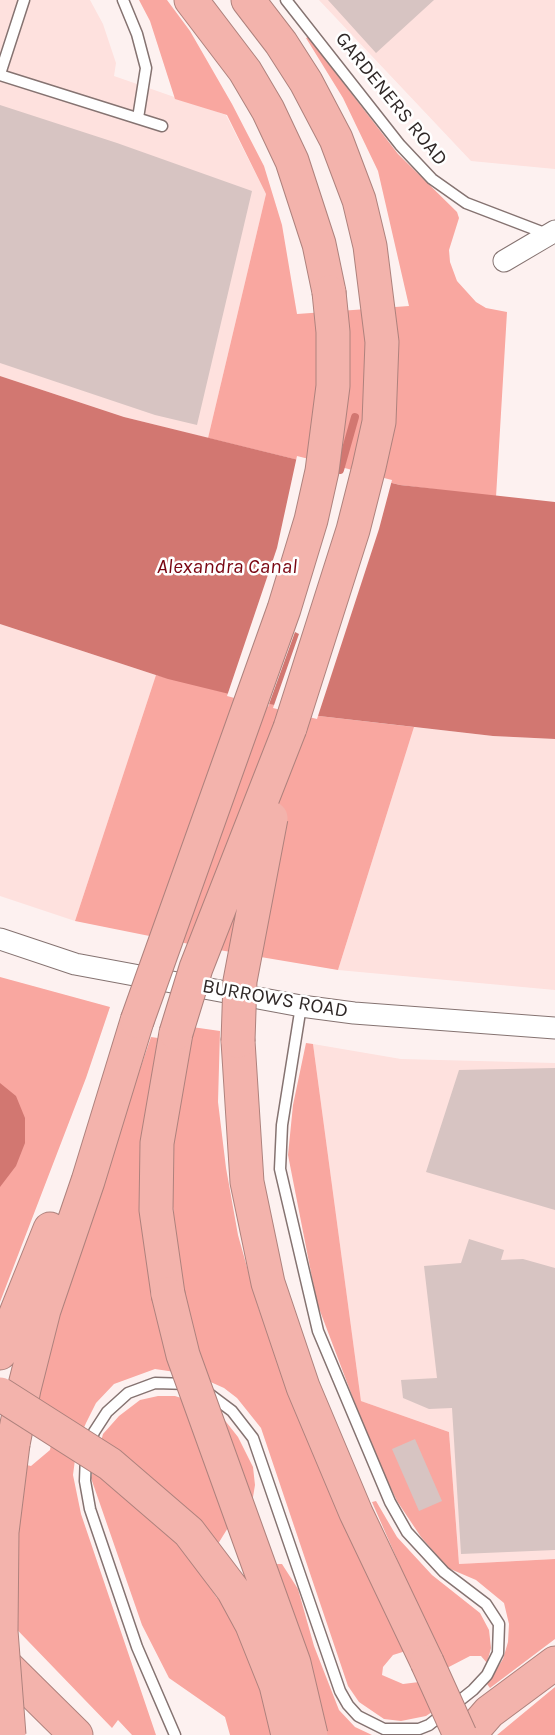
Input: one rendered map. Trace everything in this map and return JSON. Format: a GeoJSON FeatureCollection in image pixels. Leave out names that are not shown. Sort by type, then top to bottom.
{"type":"FeatureCollection","features":[{"type":"Feature","properties":{"kind":"highway"},"geometry":{"type":"LineString","coordinates":[[9,1735],[1,1631],[2,1532],[13,1444],[24,1389],[44,1310],[88,1181],[137,1021],[284,609],[311,520],[322,471],[333,386],[333,332],[328,292],[319,244],[292,161],[244,71],[191,0]]}},
{"type":"Feature","properties":{"kind":"highway"},"geometry":{"type":"LineString","coordinates":[[248,0],[287,53],[336,139],[359,200],[370,246],[378,301],[382,372],[379,422],[353,530],[290,728],[196,968],[176,1033],[157,1143],[156,1210],[168,1294],[183,1355],[294,1663],[311,1735]]}},
{"type":"Feature","properties":{"kind":"highway"},"geometry":{"type":"LineString","coordinates":[[290,728],[240,981],[238,1041],[247,1182],[268,1283],[303,1387],[356,1513],[427,1662],[470,1729],[532,1677],[555,1663]]}},
{"type":"Feature","properties":{"kind":"highway"},"geometry":{"type":"LineString","coordinates":[[0,1353],[137,1021]]}},
{"type":"Feature","properties":{"kind":"highway"},"geometry":{"type":"LineString","coordinates":[[0,1394],[110,1464],[189,1532],[233,1590],[252,1625],[276,1685],[288,1735]]}},
{"type":"Feature","properties":{"kind":"highway"},"geometry":{"type":"LineString","coordinates":[[0,1660],[75,1735]]}},
{"type":"Feature","properties":{"kind":"highway"},"geometry":{"type":"LineString","coordinates":[[0,1713],[22,1735]]}},
{"type":"Feature","properties":{"kind":"street"},"geometry":{"type":"LineString","coordinates":[[504,261],[551,232]]}},
{"type":"Feature","properties":{"kind":"street","name":"BURROWS ROAD"},"geometry":{"type":"LineString","coordinates":[[0,939],[75,964],[301,1006],[354,1013],[555,1028]]}},
{"type":"Feature","properties":{"kind":"lane"},"geometry":{"type":"LineString","coordinates":[[24,0],[0,74],[162,126]]}},
{"type":"Feature","properties":{"kind":"lane"},"geometry":{"type":"LineString","coordinates":[[123,0],[137,34],[146,68],[145,86],[138,118]]}},
{"type":"Feature","properties":{"kind":"lane","name":"GARDENERS ROAD"},"geometry":{"type":"LineString","coordinates":[[286,0],[400,146],[432,179],[466,203],[551,232]]}},
{"type":"Feature","properties":{"kind":"lane"},"geometry":{"type":"LineString","coordinates":[[175,1735],[137,1647],[90,1509],[85,1481],[86,1455],[94,1432],[107,1412],[128,1393],[155,1383],[188,1383],[212,1394],[232,1411],[253,1438],[340,1691],[358,1716],[384,1729],[419,1730],[429,1725],[473,1690],[487,1675],[498,1653],[499,1624],[494,1614],[426,1555],[401,1522],[318,1331],[280,1169],[282,1125],[301,1006]]}},
{"type":"Feature","properties":{"kind":"shaded area"},"geometry":{"type":"Polygon","coordinates":[[[0,0],[90,0],[103,24],[116,63],[114,76],[226,115],[266,194],[208,438],[124,417],[0,376],[0,0]]]}},
{"type":"Feature","properties":{"kind":"shaded area"},"geometry":{"type":"Polygon","coordinates":[[[139,0],[167,0],[190,31],[264,166],[282,225],[297,314],[409,306],[378,171],[343,98],[306,38],[308,37],[398,154],[457,212],[459,218],[449,250],[450,262],[457,281],[476,302],[486,308],[507,312],[496,497],[400,485],[208,438],[266,194],[227,115],[175,99],[150,21],[139,0]]]}},
{"type":"Feature","properties":{"kind":"shaded area"},"geometry":{"type":"Polygon","coordinates":[[[319,0],[555,0],[555,169],[471,161],[319,0]]]}},
{"type":"Feature","properties":{"kind":"shaded area"},"geometry":{"type":"Polygon","coordinates":[[[0,624],[156,675],[75,921],[0,896],[0,624]]]}},
{"type":"Feature","properties":{"kind":"shaded area"},"geometry":{"type":"Polygon","coordinates":[[[156,675],[319,716],[414,727],[338,970],[219,950],[75,921],[156,675]]]}},
{"type":"Feature","properties":{"kind":"shaded area"},"geometry":{"type":"Polygon","coordinates":[[[414,727],[493,736],[555,739],[555,990],[338,970],[414,727]]]}},
{"type":"Feature","properties":{"kind":"shaded area"},"geometry":{"type":"Polygon","coordinates":[[[0,977],[110,1007],[86,1078],[0,1302],[0,977]]]}},
{"type":"Feature","properties":{"kind":"shaded area"},"geometry":{"type":"Polygon","coordinates":[[[192,1027],[220,1031],[218,1102],[226,1168],[238,1235],[259,1310],[288,1381],[409,1650],[393,1655],[383,1667],[382,1675],[403,1684],[427,1681],[453,1698],[426,1716],[401,1721],[384,1719],[359,1702],[348,1686],[261,1428],[237,1398],[224,1388],[195,1375],[155,1369],[114,1384],[96,1403],[86,1423],[77,1444],[73,1475],[81,1514],[156,1735],[132,1735],[118,1720],[112,1728],[0,1612],[0,1459],[31,1466],[50,1450],[54,1426],[43,1413],[38,1393],[65,1289],[151,1037],[158,1038],[146,1108],[142,1150],[176,1243],[171,1182],[172,1132],[192,1027]]]}},
{"type":"Feature","properties":{"kind":"shaded area"},"geometry":{"type":"Polygon","coordinates":[[[306,1043],[313,1044],[361,1401],[449,1432],[459,1564],[555,1559],[555,1639],[490,1688],[487,1684],[503,1659],[508,1642],[509,1624],[504,1603],[476,1580],[448,1568],[421,1537],[397,1501],[373,1451],[317,1303],[288,1155],[293,1105],[306,1043]]]}},
{"type":"Feature","properties":{"kind":"shaded area"},"geometry":{"type":"Polygon","coordinates":[[[313,1044],[401,1059],[555,1063],[555,1559],[459,1564],[449,1432],[361,1401],[313,1044]]]}},
{"type":"Feature","properties":{"kind":"shaded area"},"geometry":{"type":"Polygon","coordinates":[[[158,1396],[175,1396],[191,1401],[223,1418],[238,1437],[253,1467],[255,1485],[253,1497],[234,1518],[200,1573],[217,1598],[277,1564],[282,1564],[298,1589],[314,1646],[339,1710],[355,1727],[372,1735],[230,1735],[225,1717],[169,1678],[142,1625],[91,1478],[103,1434],[119,1416],[140,1400],[158,1396]]]}},
{"type":"Feature","properties":{"kind":"shaded area"},"geometry":{"type":"Polygon","coordinates":[[[376,1501],[397,1537],[432,1575],[480,1613],[489,1630],[491,1648],[487,1663],[481,1656],[470,1656],[445,1669],[372,1502],[376,1501]]]}},
{"type":"Feature","properties":{"kind":"shaded area"},"geometry":{"type":"Polygon","coordinates":[[[555,1687],[555,1735],[497,1735],[555,1687]]]}},
{"type":"Feature","properties":{"kind":"water","name":"Alexandra Canal"},"geometry":{"type":"Polygon","coordinates":[[[0,376],[124,417],[400,485],[555,502],[555,739],[493,736],[319,716],[168,679],[0,624],[0,376]]]}},
{"type":"Feature","properties":{"kind":"water"},"geometry":{"type":"Polygon","coordinates":[[[0,1083],[16,1096],[25,1118],[25,1143],[16,1166],[0,1187],[0,1083]]]}},
{"type":"Feature","properties":{"kind":"pier"},"geometry":{"type":"Polygon","coordinates":[[[297,456],[392,480],[379,529],[317,719],[273,708],[299,634],[295,632],[268,707],[227,696],[277,548],[297,456]]]}},
{"type":"Feature","properties":{"kind":"building"},"geometry":{"type":"Polygon","coordinates":[[[328,0],[434,0],[376,53],[328,0]]]}},
{"type":"Feature","properties":{"kind":"building"},"geometry":{"type":"Polygon","coordinates":[[[0,105],[117,143],[252,191],[197,425],[155,415],[0,363],[0,105]]]}},
{"type":"Feature","properties":{"kind":"building"},"geometry":{"type":"Polygon","coordinates":[[[555,1068],[555,1210],[426,1172],[459,1070],[555,1068]]]}},
{"type":"Feature","properties":{"kind":"building"},"geometry":{"type":"Polygon","coordinates":[[[469,1239],[504,1250],[501,1260],[523,1259],[555,1268],[555,1550],[461,1554],[452,1408],[429,1409],[403,1398],[401,1380],[437,1378],[424,1266],[461,1263],[469,1239]]]}},
{"type":"Feature","properties":{"kind":"building"},"geometry":{"type":"Polygon","coordinates":[[[415,1439],[442,1501],[419,1511],[392,1449],[415,1439]]]}},
{"type":"Feature","properties":{"kind":"waterway"},"geometry":{"type":"LineString","coordinates":[[340,470],[355,417]]}}]}
